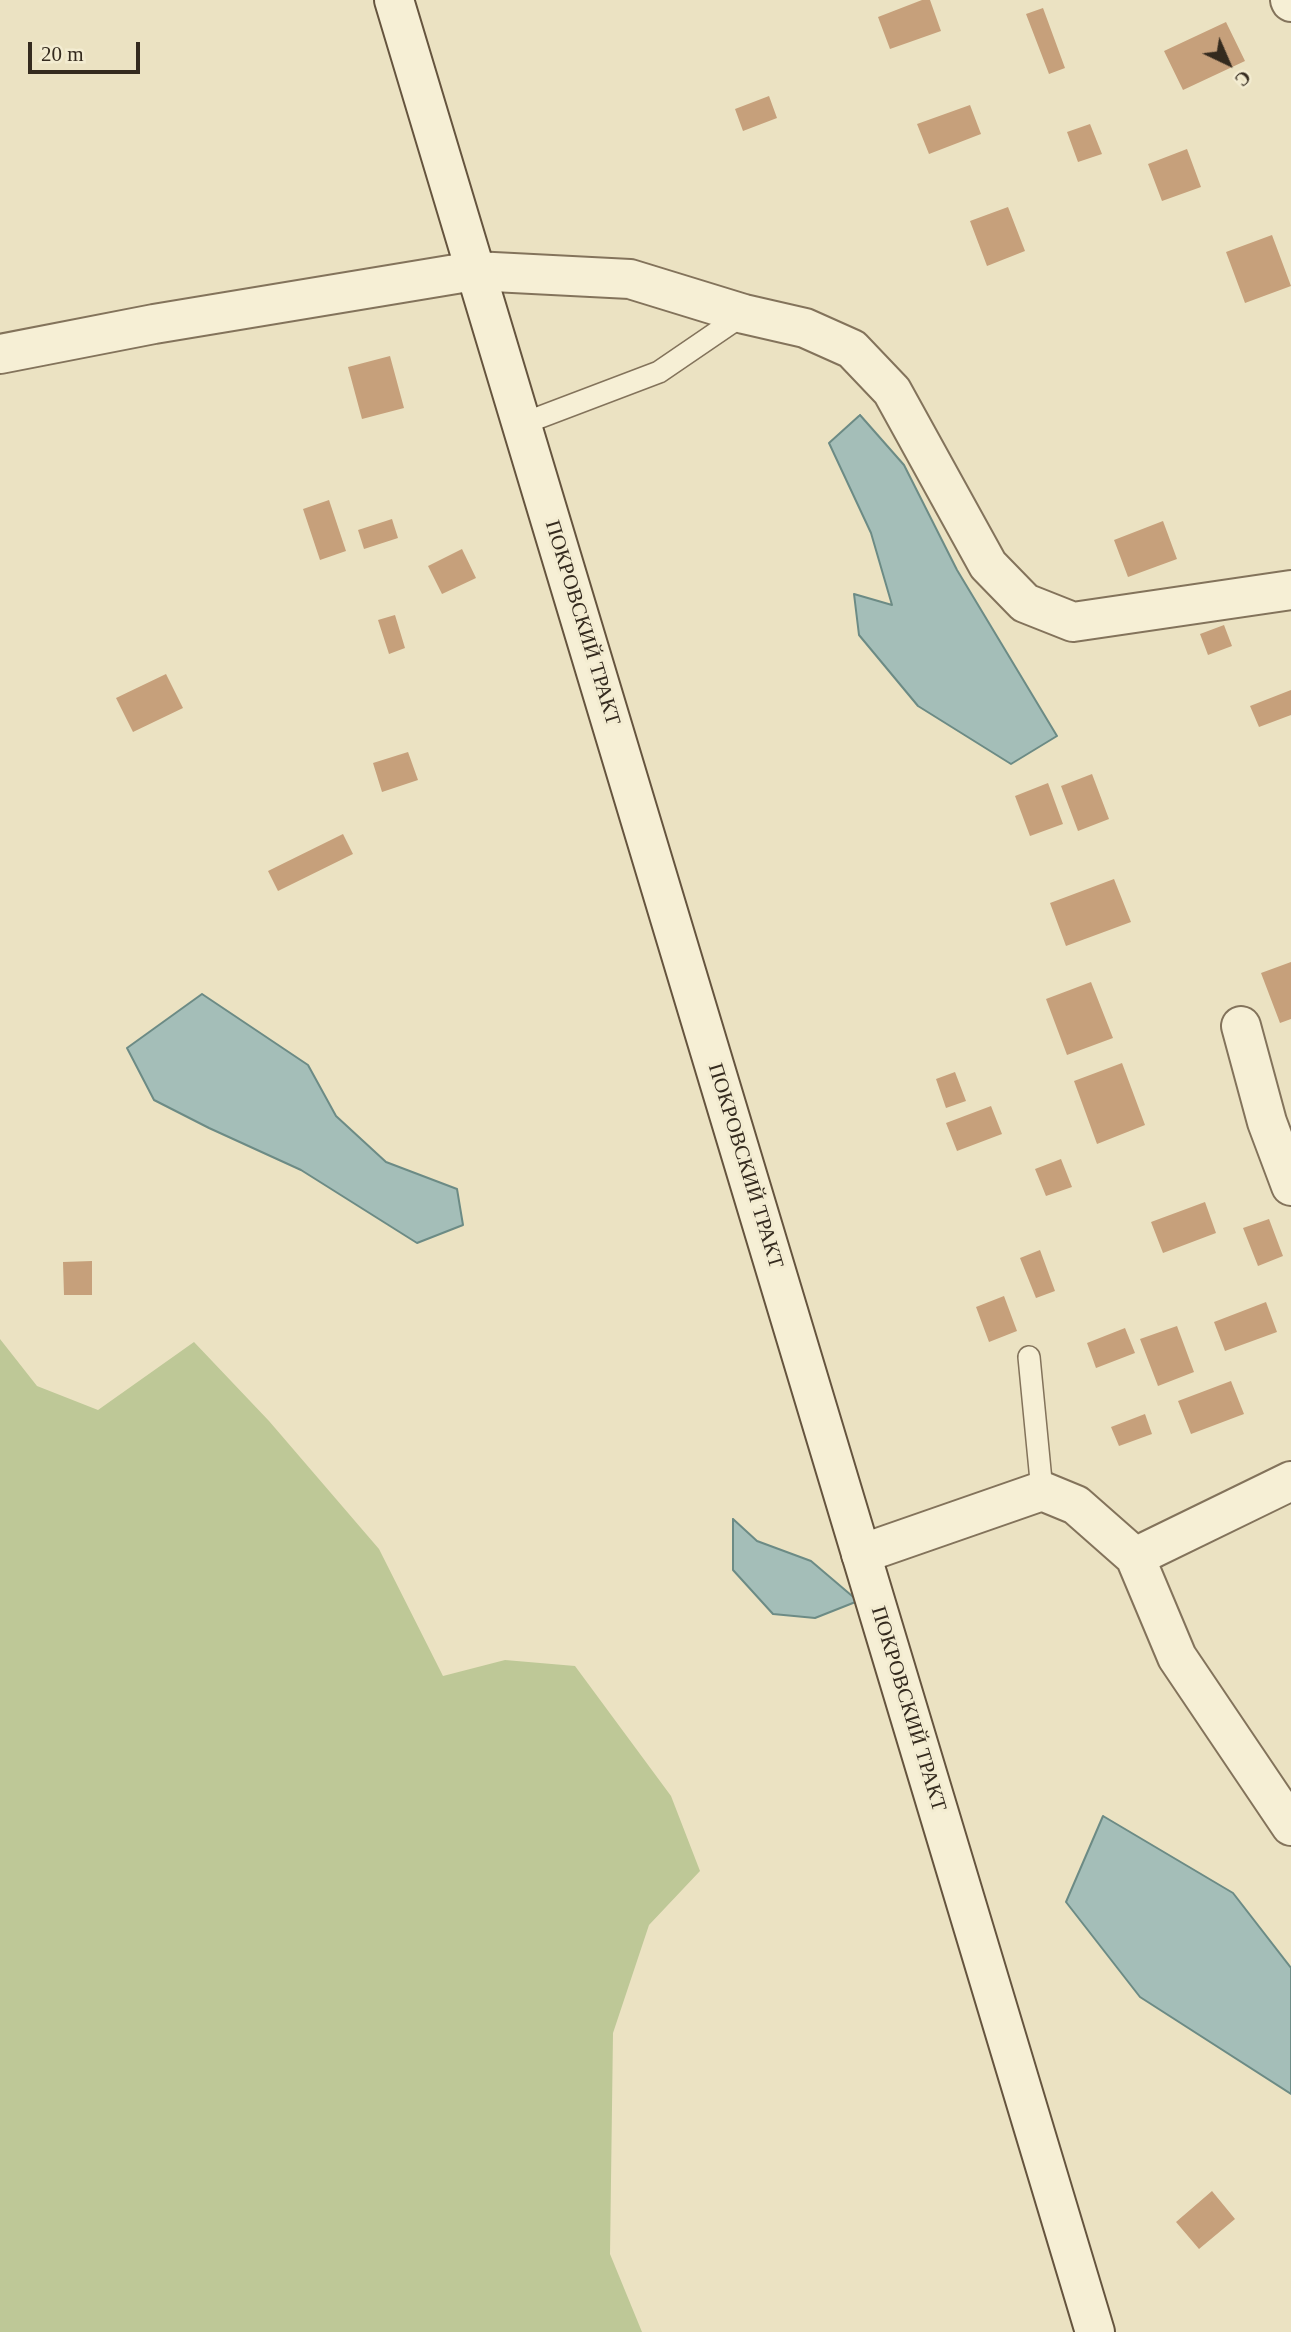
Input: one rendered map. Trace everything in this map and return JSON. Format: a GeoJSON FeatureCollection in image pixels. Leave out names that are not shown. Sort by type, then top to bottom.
{"type":"FeatureCollection","features":[{"type":"Feature","properties":{"kind":"street","name":"ПОКРОВСКИЙ ТРАКТ"},"geometry":{"type":"LineString","coordinates":[[394,0],[1095,2332]]}},
{"type":"Feature","properties":{"kind":"street"},"geometry":{"type":"LineString","coordinates":[[0,354],[154,324],[474,271],[630,279],[744,314],[805,328],[852,349],[892,391],[988,565],[1025,603],[1073,622],[1291,590]]}},
{"type":"Feature","properties":{"kind":"street"},"geometry":{"type":"LineString","coordinates":[[1241,1026],[1267,1122],[1291,1186]]}},
{"type":"Feature","properties":{"kind":"street"},"geometry":{"type":"LineString","coordinates":[[1135,1557],[1291,1481]]}},
{"type":"Feature","properties":{"kind":"street"},"geometry":{"type":"LineString","coordinates":[[861,1553],[1042,1491],[1076,1505],[1135,1557],[1177,1657],[1291,1826]]}},
{"type":"Feature","properties":{"kind":"lane"},"geometry":{"type":"LineString","coordinates":[[522,424],[659,372],[744,314]]}},
{"type":"Feature","properties":{"kind":"lane"},"geometry":{"type":"LineString","coordinates":[[1029,1357],[1042,1491]]}},
{"type":"Feature","properties":{"kind":"green space"},"geometry":{"type":"Polygon","coordinates":[[[0,1339],[37,1386],[98,1410],[194,1342],[269,1421],[379,1549],[443,1676],[505,1660],[575,1666],[671,1796],[700,1871],[649,1925],[613,2033],[610,2254],[642,2332],[0,2332],[0,1339]]]}},
{"type":"Feature","properties":{"kind":"water"},"geometry":{"type":"Polygon","coordinates":[[[860,415],[904,465],[957,570],[1057,736],[1011,764],[918,706],[859,635],[854,594],[892,605],[871,533],[829,443],[860,415]]]}},
{"type":"Feature","properties":{"kind":"water"},"geometry":{"type":"Polygon","coordinates":[[[202,994],[308,1065],[336,1116],[386,1162],[457,1189],[463,1225],[417,1243],[301,1170],[154,1100],[127,1048],[202,994]]]}},
{"type":"Feature","properties":{"kind":"water"},"geometry":{"type":"Polygon","coordinates":[[[733,1519],[757,1541],[811,1561],[858,1601],[815,1618],[773,1614],[733,1570],[733,1519]]]}},
{"type":"Feature","properties":{"kind":"water"},"geometry":{"type":"Polygon","coordinates":[[[1103,1816],[1233,1893],[1291,1968],[1291,2094],[1140,1997],[1066,1902],[1103,1816]]]}},
{"type":"Feature","properties":{"kind":"building"},"geometry":{"type":"Polygon","coordinates":[[[922,0],[930,0],[941,31],[890,49],[878,17],[922,0]]]}},
{"type":"Feature","properties":{"kind":"building"},"geometry":{"type":"Polygon","coordinates":[[[1043,8],[1065,68],[1049,74],[1026,14],[1043,8]]]}},
{"type":"Feature","properties":{"kind":"building"},"geometry":{"type":"Polygon","coordinates":[[[1226,22],[1245,61],[1183,90],[1164,51],[1226,22]]]}},
{"type":"Feature","properties":{"kind":"building"},"geometry":{"type":"Polygon","coordinates":[[[769,96],[777,118],[743,131],[735,109],[769,96]]]}},
{"type":"Feature","properties":{"kind":"building"},"geometry":{"type":"Polygon","coordinates":[[[970,105],[981,134],[929,154],[917,124],[970,105]]]}},
{"type":"Feature","properties":{"kind":"building"},"geometry":{"type":"Polygon","coordinates":[[[1090,124],[1102,154],[1078,162],[1067,132],[1090,124]]]}},
{"type":"Feature","properties":{"kind":"building"},"geometry":{"type":"Polygon","coordinates":[[[1187,149],[1201,187],[1162,201],[1148,164],[1187,149]]]}},
{"type":"Feature","properties":{"kind":"building"},"geometry":{"type":"Polygon","coordinates":[[[1008,207],[1025,251],[987,266],[970,221],[1008,207]]]}},
{"type":"Feature","properties":{"kind":"building"},"geometry":{"type":"Polygon","coordinates":[[[1272,235],[1291,286],[1245,303],[1226,252],[1272,235]]]}},
{"type":"Feature","properties":{"kind":"building"},"geometry":{"type":"Polygon","coordinates":[[[390,356],[404,408],[362,419],[348,367],[390,356]]]}},
{"type":"Feature","properties":{"kind":"building"},"geometry":{"type":"Polygon","coordinates":[[[329,500],[346,551],[320,560],[303,509],[329,500]]]}},
{"type":"Feature","properties":{"kind":"building"},"geometry":{"type":"Polygon","coordinates":[[[392,519],[398,538],[364,549],[358,530],[392,519]]]}},
{"type":"Feature","properties":{"kind":"building"},"geometry":{"type":"Polygon","coordinates":[[[1163,521],[1177,559],[1128,577],[1114,540],[1163,521]]]}},
{"type":"Feature","properties":{"kind":"building"},"geometry":{"type":"Polygon","coordinates":[[[462,549],[476,578],[442,594],[428,566],[462,549]]]}},
{"type":"Feature","properties":{"kind":"building"},"geometry":{"type":"Polygon","coordinates":[[[395,615],[405,648],[389,654],[378,620],[395,615]]]}},
{"type":"Feature","properties":{"kind":"building"},"geometry":{"type":"Polygon","coordinates":[[[1224,625],[1232,646],[1208,655],[1200,634],[1224,625]]]}},
{"type":"Feature","properties":{"kind":"building"},"geometry":{"type":"Polygon","coordinates":[[[166,674],[183,708],[133,732],[116,698],[166,674]]]}},
{"type":"Feature","properties":{"kind":"building"},"geometry":{"type":"Polygon","coordinates":[[[1291,690],[1291,715],[1259,727],[1250,706],[1291,690]]]}},
{"type":"Feature","properties":{"kind":"building"},"geometry":{"type":"Polygon","coordinates":[[[408,752],[418,780],[382,792],[373,763],[408,752]]]}},
{"type":"Feature","properties":{"kind":"building"},"geometry":{"type":"Polygon","coordinates":[[[1092,774],[1109,819],[1078,831],[1061,786],[1092,774]]]}},
{"type":"Feature","properties":{"kind":"building"},"geometry":{"type":"Polygon","coordinates":[[[1048,783],[1063,824],[1030,836],[1015,796],[1048,783]]]}},
{"type":"Feature","properties":{"kind":"building"},"geometry":{"type":"Polygon","coordinates":[[[343,834],[353,854],[278,891],[268,871],[343,834]]]}},
{"type":"Feature","properties":{"kind":"building"},"geometry":{"type":"Polygon","coordinates":[[[1114,879],[1131,922],[1066,946],[1050,903],[1114,879]]]}},
{"type":"Feature","properties":{"kind":"building"},"geometry":{"type":"Polygon","coordinates":[[[1291,962],[1291,1019],[1280,1023],[1261,973],[1291,962]]]}},
{"type":"Feature","properties":{"kind":"building"},"geometry":{"type":"Polygon","coordinates":[[[1091,982],[1113,1038],[1067,1055],[1046,999],[1091,982]]]}},
{"type":"Feature","properties":{"kind":"building"},"geometry":{"type":"Polygon","coordinates":[[[1122,1063],[1145,1125],[1097,1144],[1074,1081],[1122,1063]]]}},
{"type":"Feature","properties":{"kind":"building"},"geometry":{"type":"Polygon","coordinates":[[[955,1072],[966,1101],[946,1108],[936,1079],[955,1072]]]}},
{"type":"Feature","properties":{"kind":"building"},"geometry":{"type":"Polygon","coordinates":[[[991,1106],[1002,1134],[957,1151],[946,1123],[991,1106]]]}},
{"type":"Feature","properties":{"kind":"building"},"geometry":{"type":"Polygon","coordinates":[[[1061,1159],[1072,1187],[1046,1196],[1035,1169],[1061,1159]]]}},
{"type":"Feature","properties":{"kind":"building"},"geometry":{"type":"Polygon","coordinates":[[[1205,1202],[1216,1233],[1163,1253],[1151,1222],[1205,1202]]]}},
{"type":"Feature","properties":{"kind":"building"},"geometry":{"type":"Polygon","coordinates":[[[1269,1219],[1283,1256],[1258,1266],[1243,1228],[1269,1219]]]}},
{"type":"Feature","properties":{"kind":"building"},"geometry":{"type":"Polygon","coordinates":[[[1040,1250],[1055,1291],[1036,1298],[1020,1258],[1040,1250]]]}},
{"type":"Feature","properties":{"kind":"building"},"geometry":{"type":"Polygon","coordinates":[[[92,1261],[92,1295],[64,1295],[63,1262],[92,1261]]]}},
{"type":"Feature","properties":{"kind":"building"},"geometry":{"type":"Polygon","coordinates":[[[1004,1296],[1017,1331],[989,1342],[976,1307],[1004,1296]]]}},
{"type":"Feature","properties":{"kind":"building"},"geometry":{"type":"Polygon","coordinates":[[[1266,1302],[1277,1332],[1225,1351],[1214,1322],[1266,1302]]]}},
{"type":"Feature","properties":{"kind":"building"},"geometry":{"type":"Polygon","coordinates":[[[1177,1326],[1194,1372],[1158,1386],[1140,1339],[1177,1326]]]}},
{"type":"Feature","properties":{"kind":"building"},"geometry":{"type":"Polygon","coordinates":[[[1125,1328],[1135,1353],[1096,1368],[1087,1343],[1125,1328]]]}},
{"type":"Feature","properties":{"kind":"building"},"geometry":{"type":"Polygon","coordinates":[[[1231,1381],[1244,1414],[1191,1434],[1178,1401],[1231,1381]]]}},
{"type":"Feature","properties":{"kind":"building"},"geometry":{"type":"Polygon","coordinates":[[[1145,1414],[1152,1434],[1119,1446],[1111,1427],[1145,1414]]]}},
{"type":"Feature","properties":{"kind":"building"},"geometry":{"type":"Polygon","coordinates":[[[1212,2191],[1235,2219],[1199,2249],[1176,2222],[1212,2191]]]}}]}
